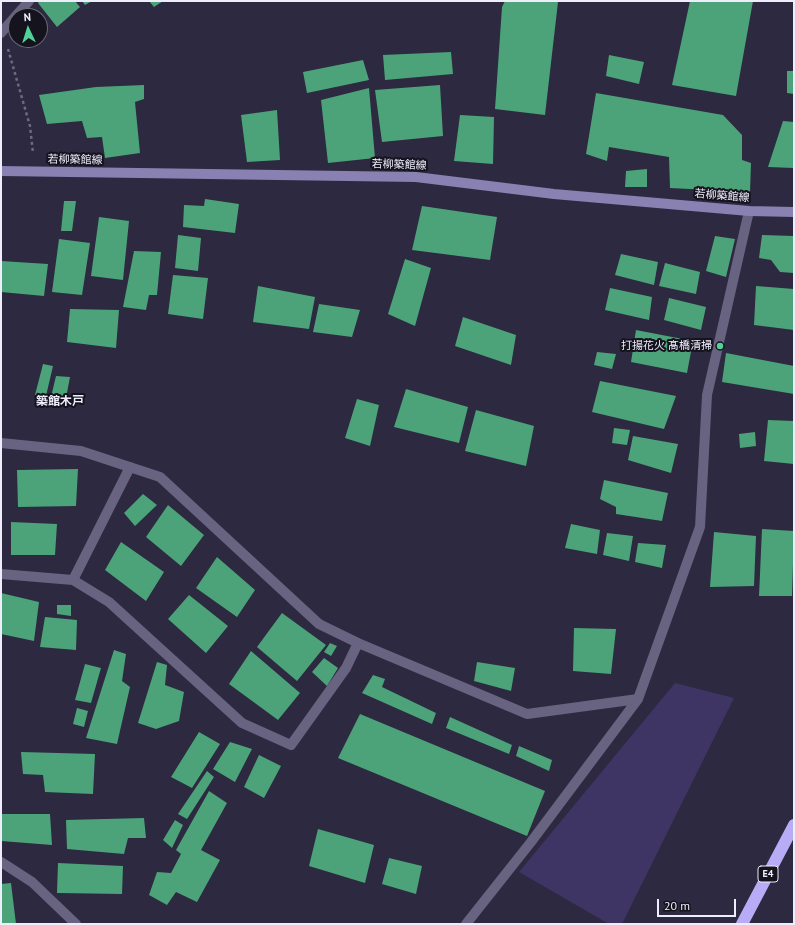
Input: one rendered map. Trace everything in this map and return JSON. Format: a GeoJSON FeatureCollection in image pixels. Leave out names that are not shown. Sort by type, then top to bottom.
{"type":"FeatureCollection","features":[{"type":"Feature","properties":{"kind":"highway","name":"E4"},"geometry":{"type":"LineString","coordinates":[[742,924],[794,824]]}},
{"type":"Feature","properties":{"kind":"main road","name":"若柳築館線"},"geometry":{"type":"LineString","coordinates":[[1,170],[416,177],[554,194],[749,211],[794,212]]}},
{"type":"Feature","properties":{"kind":"street"},"geometry":{"type":"LineString","coordinates":[[1,33],[29,1]]}},
{"type":"Feature","properties":{"kind":"street"},"geometry":{"type":"LineString","coordinates":[[466,924],[531,842],[638,699],[700,527],[706,395],[749,211]]}},
{"type":"Feature","properties":{"kind":"street"},"geometry":{"type":"LineString","coordinates":[[1,443],[81,451],[160,477],[319,624],[358,643],[527,714],[638,699]]}},
{"type":"Feature","properties":{"kind":"street"},"geometry":{"type":"LineString","coordinates":[[73,580],[130,467]]}},
{"type":"Feature","properties":{"kind":"street"},"geometry":{"type":"LineString","coordinates":[[1,574],[73,580],[109,602],[242,723],[291,745],[346,668],[358,643]]}},
{"type":"Feature","properties":{"kind":"street"},"geometry":{"type":"LineString","coordinates":[[1,862],[32,882],[76,924]]}},
{"type":"Feature","properties":{"kind":"path"},"geometry":{"type":"LineString","coordinates":[[6,42],[30,126],[36,171]]}},
{"type":"Feature","properties":{"kind":"shaded area"},"geometry":{"type":"Polygon","coordinates":[[[675,683],[734,698],[622,924],[609,924],[519,872],[675,683]]]}},
{"type":"Feature","properties":{"kind":"building"},"geometry":{"type":"Polygon","coordinates":[[[39,1],[75,1],[80,7],[57,27],[48,16],[48,8],[42,8],[38,3],[39,1]]]}},
{"type":"Feature","properties":{"kind":"building"},"geometry":{"type":"Polygon","coordinates":[[[82,1],[92,1],[85,5],[82,1]]]}},
{"type":"Feature","properties":{"kind":"building"},"geometry":{"type":"Polygon","coordinates":[[[149,1],[163,1],[154,7],[149,1]]]}},
{"type":"Feature","properties":{"kind":"building"},"geometry":{"type":"Polygon","coordinates":[[[505,1],[558,2],[545,115],[495,109],[502,7],[505,1]]]}},
{"type":"Feature","properties":{"kind":"building"},"geometry":{"type":"Polygon","coordinates":[[[690,1],[753,1],[736,96],[672,85],[690,1]]]}},
{"type":"Feature","properties":{"kind":"building"},"geometry":{"type":"Polygon","coordinates":[[[451,52],[453,74],[385,80],[383,55],[451,52]]]}},
{"type":"Feature","properties":{"kind":"building"},"geometry":{"type":"Polygon","coordinates":[[[609,55],[644,62],[639,84],[606,76],[609,55]]]}},
{"type":"Feature","properties":{"kind":"building"},"geometry":{"type":"Polygon","coordinates":[[[363,60],[369,80],[307,93],[303,72],[363,60]]]}},
{"type":"Feature","properties":{"kind":"building"},"geometry":{"type":"Polygon","coordinates":[[[787,71],[794,71],[794,94],[787,93],[787,71]]]}},
{"type":"Feature","properties":{"kind":"building"},"geometry":{"type":"Polygon","coordinates":[[[144,85],[144,99],[135,102],[140,153],[105,158],[102,137],[87,138],[82,121],[47,124],[39,95],[96,87],[144,85]]]}},
{"type":"Feature","properties":{"kind":"building"},"geometry":{"type":"Polygon","coordinates":[[[440,85],[443,136],[382,142],[375,90],[440,85]]]}},
{"type":"Feature","properties":{"kind":"building"},"geometry":{"type":"Polygon","coordinates":[[[369,88],[375,158],[328,163],[321,100],[369,88]]]}},
{"type":"Feature","properties":{"kind":"building"},"geometry":{"type":"Polygon","coordinates":[[[596,93],[723,115],[742,135],[742,160],[751,163],[750,192],[670,188],[669,157],[609,147],[607,161],[586,154],[596,93]]]}},
{"type":"Feature","properties":{"kind":"building"},"geometry":{"type":"Polygon","coordinates":[[[277,110],[280,160],[247,162],[241,115],[277,110]]]}},
{"type":"Feature","properties":{"kind":"building"},"geometry":{"type":"Polygon","coordinates":[[[460,115],[494,117],[493,164],[454,161],[460,115]]]}},
{"type":"Feature","properties":{"kind":"building"},"geometry":{"type":"Polygon","coordinates":[[[783,121],[794,122],[794,168],[768,167],[783,121]]]}},
{"type":"Feature","properties":{"kind":"building"},"geometry":{"type":"Polygon","coordinates":[[[647,169],[647,187],[625,187],[626,171],[647,169]]]}},
{"type":"Feature","properties":{"kind":"building"},"geometry":{"type":"Polygon","coordinates":[[[205,199],[239,204],[235,233],[183,227],[184,205],[204,206],[205,199]]]}},
{"type":"Feature","properties":{"kind":"building"},"geometry":{"type":"Polygon","coordinates":[[[64,201],[76,201],[72,231],[61,231],[64,201]]]}},
{"type":"Feature","properties":{"kind":"building"},"geometry":{"type":"Polygon","coordinates":[[[422,206],[497,217],[490,260],[412,250],[422,206]]]}},
{"type":"Feature","properties":{"kind":"building"},"geometry":{"type":"Polygon","coordinates":[[[99,217],[129,221],[123,280],[91,276],[99,217]]]}},
{"type":"Feature","properties":{"kind":"building"},"geometry":{"type":"Polygon","coordinates":[[[178,235],[201,238],[198,271],[175,268],[178,235]]]}},
{"type":"Feature","properties":{"kind":"building"},"geometry":{"type":"Polygon","coordinates":[[[762,235],[794,236],[794,273],[780,272],[771,260],[759,258],[762,235]]]}},
{"type":"Feature","properties":{"kind":"building"},"geometry":{"type":"Polygon","coordinates":[[[715,236],[735,239],[726,277],[706,271],[715,236]]]}},
{"type":"Feature","properties":{"kind":"building"},"geometry":{"type":"Polygon","coordinates":[[[59,239],[90,243],[82,295],[52,292],[59,239]]]}},
{"type":"Feature","properties":{"kind":"building"},"geometry":{"type":"Polygon","coordinates":[[[134,251],[161,252],[157,295],[149,295],[146,310],[123,307],[134,251]]]}},
{"type":"Feature","properties":{"kind":"building"},"geometry":{"type":"Polygon","coordinates":[[[621,254],[658,262],[654,285],[615,275],[621,254]]]}},
{"type":"Feature","properties":{"kind":"building"},"geometry":{"type":"Polygon","coordinates":[[[405,259],[431,268],[415,326],[388,314],[405,259]]]}},
{"type":"Feature","properties":{"kind":"building"},"geometry":{"type":"Polygon","coordinates":[[[1,261],[48,264],[44,296],[1,292],[1,261]]]}},
{"type":"Feature","properties":{"kind":"building"},"geometry":{"type":"Polygon","coordinates":[[[665,263],[700,272],[696,294],[659,286],[665,263]]]}},
{"type":"Feature","properties":{"kind":"building"},"geometry":{"type":"Polygon","coordinates":[[[173,275],[208,278],[203,319],[168,314],[173,275]]]}},
{"type":"Feature","properties":{"kind":"building"},"geometry":{"type":"Polygon","coordinates":[[[258,286],[315,297],[309,329],[253,322],[258,286]]]}},
{"type":"Feature","properties":{"kind":"building"},"geometry":{"type":"Polygon","coordinates":[[[756,286],[794,289],[794,330],[754,325],[756,286]]]}},
{"type":"Feature","properties":{"kind":"building"},"geometry":{"type":"Polygon","coordinates":[[[610,288],[652,297],[649,320],[605,310],[610,288]]]}},
{"type":"Feature","properties":{"kind":"building"},"geometry":{"type":"Polygon","coordinates":[[[669,298],[706,307],[701,330],[664,320],[669,298]]]}},
{"type":"Feature","properties":{"kind":"building"},"geometry":{"type":"Polygon","coordinates":[[[319,304],[360,310],[352,337],[313,332],[319,304]]]}},
{"type":"Feature","properties":{"kind":"building"},"geometry":{"type":"Polygon","coordinates":[[[70,309],[119,310],[116,348],[67,342],[70,309]]]}},
{"type":"Feature","properties":{"kind":"building"},"geometry":{"type":"Polygon","coordinates":[[[463,317],[516,335],[511,365],[455,346],[463,317]]]}},
{"type":"Feature","properties":{"kind":"building"},"geometry":{"type":"Polygon","coordinates":[[[636,330],[693,341],[687,373],[631,362],[636,330]]]}},
{"type":"Feature","properties":{"kind":"building"},"geometry":{"type":"Polygon","coordinates":[[[597,352],[616,354],[612,369],[594,365],[597,352]]]}},
{"type":"Feature","properties":{"kind":"building"},"geometry":{"type":"Polygon","coordinates":[[[726,353],[794,366],[794,394],[722,382],[726,353]]]}},
{"type":"Feature","properties":{"kind":"building"},"geometry":{"type":"Polygon","coordinates":[[[43,364],[53,366],[46,396],[35,395],[43,364]]]}},
{"type":"Feature","properties":{"kind":"building"},"geometry":{"type":"Polygon","coordinates":[[[56,376],[70,377],[66,398],[51,397],[56,376]]]}},
{"type":"Feature","properties":{"kind":"building"},"geometry":{"type":"Polygon","coordinates":[[[600,381],[676,396],[664,429],[592,412],[600,381]]]}},
{"type":"Feature","properties":{"kind":"building"},"geometry":{"type":"Polygon","coordinates":[[[406,389],[468,407],[459,443],[394,427],[406,389]]]}},
{"type":"Feature","properties":{"kind":"building"},"geometry":{"type":"Polygon","coordinates":[[[357,399],[379,405],[370,446],[345,438],[357,399]]]}},
{"type":"Feature","properties":{"kind":"building"},"geometry":{"type":"Polygon","coordinates":[[[476,410],[534,426],[526,466],[465,451],[476,410]]]}},
{"type":"Feature","properties":{"kind":"building"},"geometry":{"type":"Polygon","coordinates":[[[768,420],[794,421],[794,464],[764,461],[768,420]]]}},
{"type":"Feature","properties":{"kind":"building"},"geometry":{"type":"Polygon","coordinates":[[[614,428],[630,430],[627,445],[612,443],[614,428]]]}},
{"type":"Feature","properties":{"kind":"building"},"geometry":{"type":"Polygon","coordinates":[[[755,432],[756,446],[740,448],[739,434],[755,432]]]}},
{"type":"Feature","properties":{"kind":"building"},"geometry":{"type":"Polygon","coordinates":[[[633,436],[678,444],[671,473],[628,460],[633,436]]]}},
{"type":"Feature","properties":{"kind":"building"},"geometry":{"type":"Polygon","coordinates":[[[78,469],[76,506],[18,507],[17,470],[78,469]]]}},
{"type":"Feature","properties":{"kind":"building"},"geometry":{"type":"Polygon","coordinates":[[[604,480],[668,493],[662,521],[616,514],[616,507],[600,499],[604,480]]]}},
{"type":"Feature","properties":{"kind":"building"},"geometry":{"type":"Polygon","coordinates":[[[143,494],[157,505],[135,526],[124,513],[143,494]]]}},
{"type":"Feature","properties":{"kind":"building"},"geometry":{"type":"Polygon","coordinates":[[[168,505],[204,535],[181,566],[146,537],[168,505]]]}},
{"type":"Feature","properties":{"kind":"building"},"geometry":{"type":"Polygon","coordinates":[[[11,522],[57,524],[55,555],[11,555],[11,522]]]}},
{"type":"Feature","properties":{"kind":"building"},"geometry":{"type":"Polygon","coordinates":[[[571,524],[600,530],[597,554],[565,548],[571,524]]]}},
{"type":"Feature","properties":{"kind":"building"},"geometry":{"type":"Polygon","coordinates":[[[762,529],[794,531],[792,596],[759,596],[762,529]]]}},
{"type":"Feature","properties":{"kind":"building"},"geometry":{"type":"Polygon","coordinates":[[[714,532],[756,536],[754,586],[710,587],[714,532]]]}},
{"type":"Feature","properties":{"kind":"building"},"geometry":{"type":"Polygon","coordinates":[[[607,533],[633,536],[629,561],[603,555],[607,533]]]}},
{"type":"Feature","properties":{"kind":"building"},"geometry":{"type":"Polygon","coordinates":[[[121,542],[164,572],[146,601],[105,570],[121,542]]]}},
{"type":"Feature","properties":{"kind":"building"},"geometry":{"type":"Polygon","coordinates":[[[638,543],[666,545],[662,568],[635,562],[638,543]]]}},
{"type":"Feature","properties":{"kind":"building"},"geometry":{"type":"Polygon","coordinates":[[[217,557],[255,590],[237,617],[196,588],[217,557]]]}},
{"type":"Feature","properties":{"kind":"building"},"geometry":{"type":"Polygon","coordinates":[[[1,593],[39,602],[34,641],[1,634],[1,593]]]}},
{"type":"Feature","properties":{"kind":"building"},"geometry":{"type":"Polygon","coordinates":[[[189,595],[228,626],[206,653],[168,619],[189,595]]]}},
{"type":"Feature","properties":{"kind":"building"},"geometry":{"type":"Polygon","coordinates":[[[57,605],[71,605],[71,616],[57,614],[57,605]]]}},
{"type":"Feature","properties":{"kind":"building"},"geometry":{"type":"Polygon","coordinates":[[[282,613],[326,645],[297,681],[257,647],[282,613]]]}},
{"type":"Feature","properties":{"kind":"building"},"geometry":{"type":"Polygon","coordinates":[[[45,617],[77,620],[76,650],[40,647],[45,617]]]}},
{"type":"Feature","properties":{"kind":"building"},"geometry":{"type":"Polygon","coordinates":[[[574,628],[616,629],[611,674],[573,671],[574,628]]]}},
{"type":"Feature","properties":{"kind":"building"},"geometry":{"type":"Polygon","coordinates":[[[330,643],[337,646],[331,656],[324,652],[330,643]]]}},
{"type":"Feature","properties":{"kind":"building"},"geometry":{"type":"Polygon","coordinates":[[[114,650],[126,654],[122,681],[130,687],[117,744],[86,738],[114,650]]]}},
{"type":"Feature","properties":{"kind":"building"},"geometry":{"type":"Polygon","coordinates":[[[251,651],[300,693],[278,720],[229,684],[251,651]]]}},
{"type":"Feature","properties":{"kind":"building"},"geometry":{"type":"Polygon","coordinates":[[[324,658],[338,668],[327,686],[312,672],[324,658]]]}},
{"type":"Feature","properties":{"kind":"building"},"geometry":{"type":"Polygon","coordinates":[[[157,662],[167,665],[165,685],[184,692],[179,721],[156,729],[138,723],[157,662]]]}},
{"type":"Feature","properties":{"kind":"building"},"geometry":{"type":"Polygon","coordinates":[[[477,662],[515,668],[511,691],[474,681],[477,662]]]}},
{"type":"Feature","properties":{"kind":"building"},"geometry":{"type":"Polygon","coordinates":[[[85,664],[101,668],[91,703],[75,700],[85,664]]]}},
{"type":"Feature","properties":{"kind":"building"},"geometry":{"type":"Polygon","coordinates":[[[373,675],[385,679],[382,687],[436,713],[432,724],[362,693],[373,675]]]}},
{"type":"Feature","properties":{"kind":"building"},"geometry":{"type":"Polygon","coordinates":[[[77,708],[88,711],[84,727],[73,724],[77,708]]]}},
{"type":"Feature","properties":{"kind":"building"},"geometry":{"type":"Polygon","coordinates":[[[360,714],[545,791],[527,836],[338,758],[360,714]]]}},
{"type":"Feature","properties":{"kind":"building"},"geometry":{"type":"Polygon","coordinates":[[[450,717],[512,745],[509,754],[446,728],[450,717]]]}},
{"type":"Feature","properties":{"kind":"building"},"geometry":{"type":"Polygon","coordinates":[[[199,732],[220,744],[192,788],[171,777],[199,732]]]}},
{"type":"Feature","properties":{"kind":"building"},"geometry":{"type":"Polygon","coordinates":[[[230,742],[252,749],[235,782],[213,769],[230,742]]]}},
{"type":"Feature","properties":{"kind":"building"},"geometry":{"type":"Polygon","coordinates":[[[519,746],[552,760],[549,771],[516,756],[519,746]]]}},
{"type":"Feature","properties":{"kind":"building"},"geometry":{"type":"Polygon","coordinates":[[[21,752],[95,754],[93,794],[45,792],[43,775],[23,774],[21,752]]]}},
{"type":"Feature","properties":{"kind":"building"},"geometry":{"type":"Polygon","coordinates":[[[259,755],[281,766],[264,798],[244,787],[259,755]]]}},
{"type":"Feature","properties":{"kind":"building"},"geometry":{"type":"Polygon","coordinates":[[[207,771],[214,777],[187,819],[178,814],[207,771]]]}},
{"type":"Feature","properties":{"kind":"building"},"geometry":{"type":"Polygon","coordinates":[[[209,791],[227,803],[201,850],[220,860],[197,902],[176,892],[167,905],[149,895],[157,872],[171,873],[181,854],[176,850],[209,791]]]}},
{"type":"Feature","properties":{"kind":"building"},"geometry":{"type":"Polygon","coordinates":[[[1,814],[50,814],[52,845],[1,841],[1,814]]]}},
{"type":"Feature","properties":{"kind":"building"},"geometry":{"type":"Polygon","coordinates":[[[144,818],[146,838],[128,838],[124,854],[67,849],[66,820],[144,818]]]}},
{"type":"Feature","properties":{"kind":"building"},"geometry":{"type":"Polygon","coordinates":[[[175,820],[183,825],[172,848],[163,840],[175,820]]]}},
{"type":"Feature","properties":{"kind":"building"},"geometry":{"type":"Polygon","coordinates":[[[318,829],[374,845],[365,883],[309,866],[318,829]]]}},
{"type":"Feature","properties":{"kind":"building"},"geometry":{"type":"Polygon","coordinates":[[[389,858],[422,866],[416,894],[382,884],[389,858]]]}},
{"type":"Feature","properties":{"kind":"building"},"geometry":{"type":"Polygon","coordinates":[[[58,863],[123,866],[122,894],[57,893],[58,863]]]}},
{"type":"Feature","properties":{"kind":"building"},"geometry":{"type":"Polygon","coordinates":[[[11,883],[16,924],[1,924],[1,884],[11,883]]]}},
{"type":"Feature","properties":{"kind":"place","name":"打揚花火 髙橋清掃"},"geometry":{"type":"Point","coordinates":[720,346]}},
{"type":"Feature","properties":{"kind":"district","name":"築館木戸"},"geometry":{"type":"Point","coordinates":[60,402]}}]}
